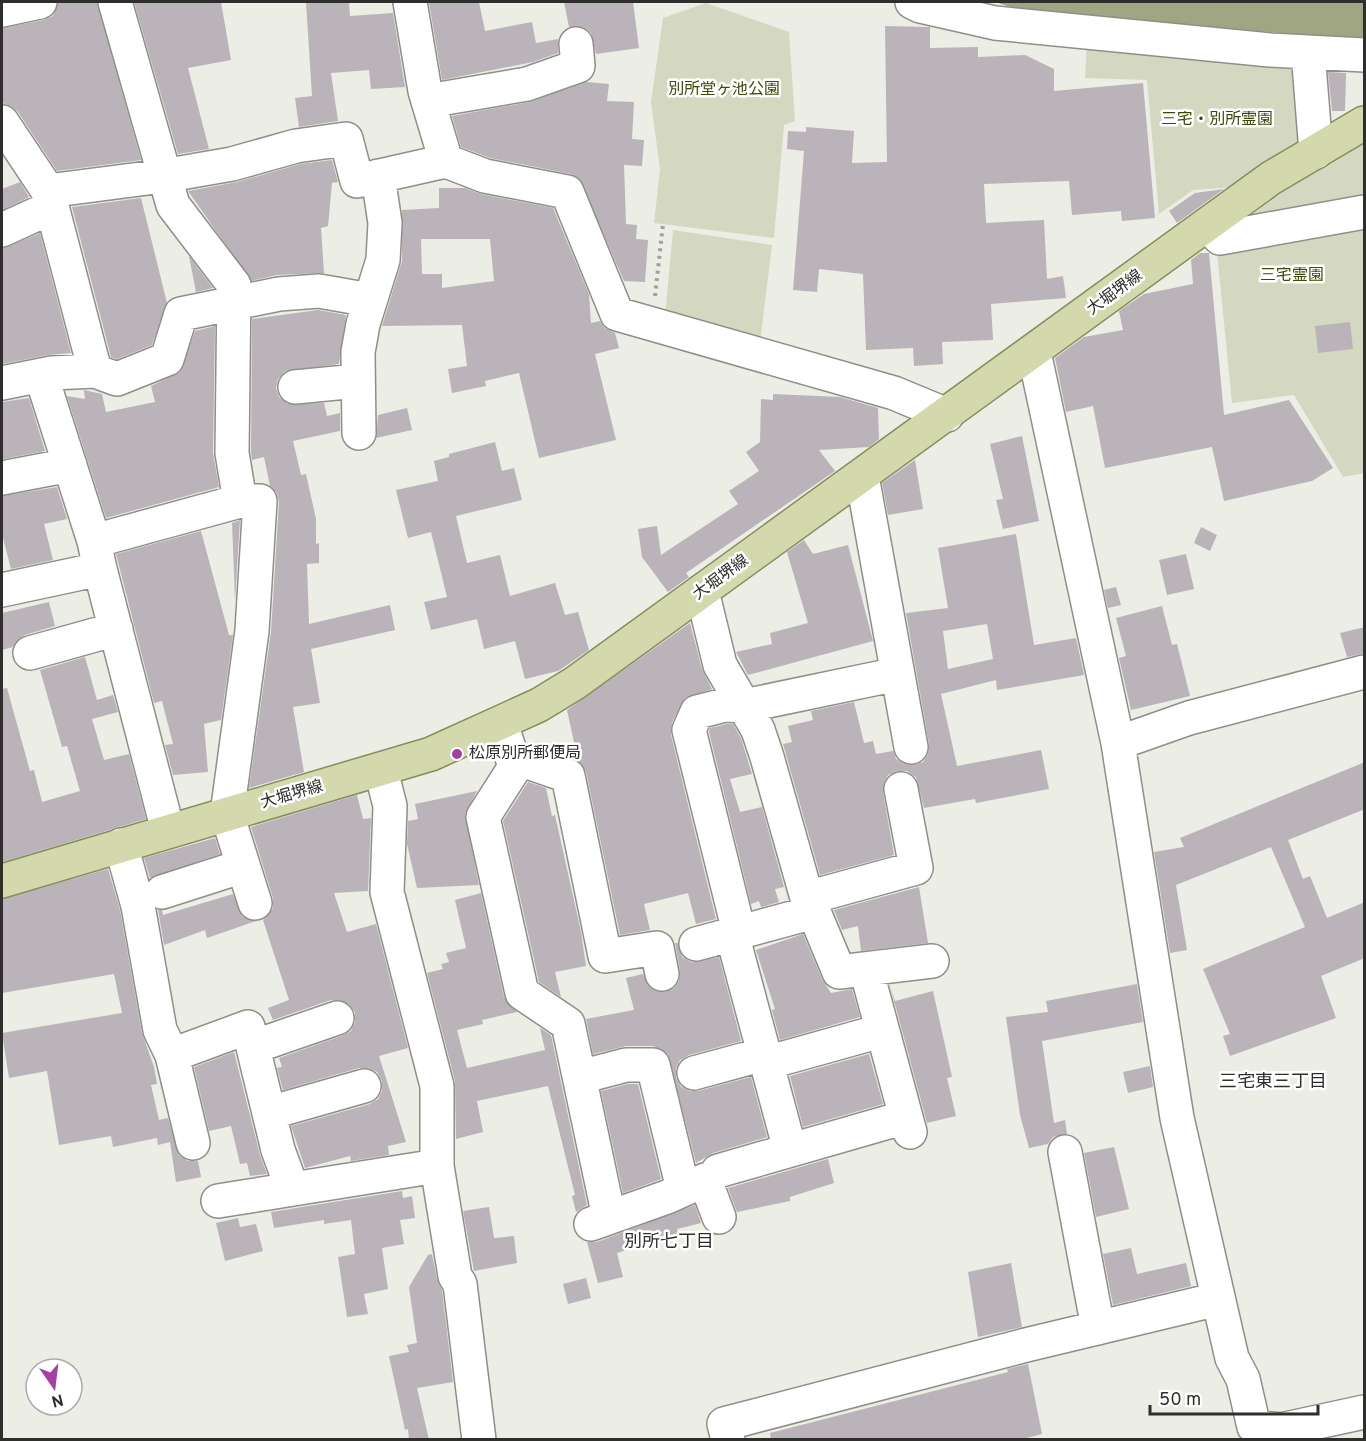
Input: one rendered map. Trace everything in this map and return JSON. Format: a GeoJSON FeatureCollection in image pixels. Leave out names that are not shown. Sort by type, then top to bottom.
{"type":"FeatureCollection","features":[{"type":"Feature","properties":{"kind":"main road","name":"大堀堺線"},"geometry":{"type":"LineString","coordinates":[[2,880],[381,770],[459,744],[575,683],[1271,178],[1365,123]]}},
{"type":"Feature","properties":{"kind":"street"},"geometry":{"type":"LineString","coordinates":[[2,10],[40,2]]}},
{"type":"Feature","properties":{"kind":"street"},"geometry":{"type":"LineString","coordinates":[[115,2],[173,205],[234,285],[236,302],[232,453],[240,501]]}},
{"type":"Feature","properties":{"kind":"street"},"geometry":{"type":"LineString","coordinates":[[410,2],[428,101],[446,161]]}},
{"type":"Feature","properties":{"kind":"street"},"geometry":{"type":"LineString","coordinates":[[912,2],[920,6],[995,23],[1308,52],[1365,55]]}},
{"type":"Feature","properties":{"kind":"street"},"geometry":{"type":"LineString","coordinates":[[428,101],[527,84],[578,66],[576,44]]}},
{"type":"Feature","properties":{"kind":"street"},"geometry":{"type":"LineString","coordinates":[[1308,52],[1316,152]]}},
{"type":"Feature","properties":{"kind":"street"},"geometry":{"type":"LineString","coordinates":[[2,122],[50,199],[95,371]]}},
{"type":"Feature","properties":{"kind":"street"},"geometry":{"type":"LineString","coordinates":[[2,230],[50,199],[232,164],[296,146],[346,139],[357,181],[446,161],[485,176],[567,192],[617,314],[894,393],[947,415]]}},
{"type":"Feature","properties":{"kind":"street"},"geometry":{"type":"LineString","coordinates":[[359,433],[358,352],[383,250],[385,222],[378,176]]}},
{"type":"Feature","properties":{"kind":"street"},"geometry":{"type":"LineString","coordinates":[[1207,225],[1220,238],[1365,212]]}},
{"type":"Feature","properties":{"kind":"street"},"geometry":{"type":"LineString","coordinates":[[2,383],[41,375],[95,371],[117,379],[168,359],[181,314],[236,302],[319,291],[370,300]]}},
{"type":"Feature","properties":{"kind":"street"},"geometry":{"type":"LineString","coordinates":[[1034,352],[1118,743],[1177,1118],[1232,1358],[1243,1379],[1254,1427],[1281,1430],[1365,1412]]}},
{"type":"Feature","properties":{"kind":"street"},"geometry":{"type":"LineString","coordinates":[[41,375],[97,555],[168,831]]}},
{"type":"Feature","properties":{"kind":"street"},"geometry":{"type":"LineString","coordinates":[[295,387],[357,381]]}},
{"type":"Feature","properties":{"kind":"street"},"geometry":{"type":"LineString","coordinates":[[2,478],[70,465]]}},
{"type":"Feature","properties":{"kind":"street"},"geometry":{"type":"LineString","coordinates":[[862,476],[911,747]]}},
{"type":"Feature","properties":{"kind":"street"},"geometry":{"type":"LineString","coordinates":[[2,590],[240,501],[260,501],[252,631],[227,814],[255,903]]}},
{"type":"Feature","properties":{"kind":"street"},"geometry":{"type":"LineString","coordinates":[[702,591],[720,665],[758,730],[810,905],[839,972],[932,961]]}},
{"type":"Feature","properties":{"kind":"street"},"geometry":{"type":"LineString","coordinates":[[30,653],[116,630]]}},
{"type":"Feature","properties":{"kind":"street"},"geometry":{"type":"LineString","coordinates":[[1118,743],[1189,718],[1365,672]]}},
{"type":"Feature","properties":{"kind":"street"},"geometry":{"type":"LineString","coordinates":[[790,1150],[765,1058],[689,730],[697,712],[725,705],[744,706],[883,677]]}},
{"type":"Feature","properties":{"kind":"street"},"geometry":{"type":"LineString","coordinates":[[501,723],[515,767],[483,817],[522,993],[568,1024],[580,1077],[600,1220],[667,1197],[705,1180],[719,1217]]}},
{"type":"Feature","properties":{"kind":"street"},"geometry":{"type":"LineString","coordinates":[[513,757],[568,776],[605,956],[657,948],[662,974]]}},
{"type":"Feature","properties":{"kind":"street"},"geometry":{"type":"LineString","coordinates":[[381,770],[390,806],[387,891],[436,1086],[437,1166],[455,1276],[460,1284],[479,1440]]}},
{"type":"Feature","properties":{"kind":"street"},"geometry":{"type":"LineString","coordinates":[[696,944],[735,933],[916,868],[901,789]]}},
{"type":"Feature","properties":{"kind":"street"},"geometry":{"type":"LineString","coordinates":[[121,845],[138,906],[160,1030],[172,1054],[193,1143]]}},
{"type":"Feature","properties":{"kind":"street"},"geometry":{"type":"LineString","coordinates":[[162,892],[243,866]]}},
{"type":"Feature","properties":{"kind":"street"},"geometry":{"type":"LineString","coordinates":[[718,1171],[790,1150],[901,1127],[866,969]]}},
{"type":"Feature","properties":{"kind":"street"},"geometry":{"type":"LineString","coordinates":[[253,1047],[337,1018]]}},
{"type":"Feature","properties":{"kind":"street"},"geometry":{"type":"LineString","coordinates":[[172,1054],[248,1027],[278,1150],[292,1188]]}},
{"type":"Feature","properties":{"kind":"street"},"geometry":{"type":"LineString","coordinates":[[694,1073],[870,1034]]}},
{"type":"Feature","properties":{"kind":"street"},"geometry":{"type":"LineString","coordinates":[[580,1077],[626,1065],[653,1065],[683,1189]]}},
{"type":"Feature","properties":{"kind":"street"},"geometry":{"type":"LineString","coordinates":[[269,1113],[364,1086]]}},
{"type":"Feature","properties":{"kind":"street"},"geometry":{"type":"LineString","coordinates":[[1065,1152],[1098,1328]]}},
{"type":"Feature","properties":{"kind":"street"},"geometry":{"type":"LineString","coordinates":[[218,1201],[437,1166]]}},
{"type":"Feature","properties":{"kind":"street"},"geometry":{"type":"LineString","coordinates":[[728,1440],[724,1425],[1026,1346],[1218,1299]]}},
{"type":"Feature","properties":{"kind":"path"},"geometry":{"type":"LineString","coordinates":[[652,324],[663,224]]}},
{"type":"Feature","properties":{"kind":"green space","name":"別所堂ヶ池公園"},"geometry":{"type":"Polygon","coordinates":[[[706,3],[789,32],[795,121],[784,125],[774,238],[654,223],[660,169],[651,102],[663,18],[706,3]]]}},
{"type":"Feature","properties":{"kind":"green space","name":"三宅・別所霊園"},"geometry":{"type":"Polygon","coordinates":[[[1087,41],[1301,63],[1308,137],[1236,187],[1193,190],[1159,214],[1147,80],[1085,78],[1087,41]]]}},
{"type":"Feature","properties":{"kind":"green space","name":"三宅霊園"},"geometry":{"type":"Polygon","coordinates":[[[1364,141],[1364,473],[1343,477],[1294,395],[1232,403],[1216,242],[1320,163],[1364,141]]]}},
{"type":"Feature","properties":{"kind":"green space"},"geometry":{"type":"Polygon","coordinates":[[[673,230],[772,245],[760,343],[665,316],[673,230]]]}},
{"type":"Feature","properties":{"kind":"shaded area"},"geometry":{"type":"Polygon","coordinates":[[[996,2],[1364,2],[1364,40],[1021,11],[996,2]]]}},
{"type":"Feature","properties":{"kind":"building"},"geometry":{"type":"Polygon","coordinates":[[[58,2],[97,2],[141,160],[57,171],[18,112],[2,103],[2,28],[44,20],[53,16],[58,2]]]}},
{"type":"Feature","properties":{"kind":"building"},"geometry":{"type":"Polygon","coordinates":[[[134,2],[221,2],[231,60],[188,68],[209,149],[178,154],[134,2]]]}},
{"type":"Feature","properties":{"kind":"building"},"geometry":{"type":"Polygon","coordinates":[[[306,2],[349,2],[350,16],[393,13],[405,87],[371,89],[369,70],[331,73],[338,121],[299,127],[295,98],[312,96],[306,2]]]}},
{"type":"Feature","properties":{"kind":"building"},"geometry":{"type":"Polygon","coordinates":[[[429,2],[479,2],[485,31],[532,22],[536,43],[558,39],[558,53],[533,62],[442,80],[429,2]]]}},
{"type":"Feature","properties":{"kind":"building"},"geometry":{"type":"Polygon","coordinates":[[[564,2],[633,2],[639,48],[596,54],[591,33],[583,27],[569,27],[564,2]]]}},
{"type":"Feature","properties":{"kind":"building"},"geometry":{"type":"Polygon","coordinates":[[[885,26],[930,27],[930,48],[978,47],[978,57],[1025,55],[1054,69],[1054,91],[1143,83],[1155,218],[1122,221],[1121,211],[1072,215],[1069,181],[984,184],[986,223],[1044,220],[1047,279],[1063,276],[1066,298],[991,304],[993,340],[942,342],[943,364],[914,366],[913,348],[866,350],[863,274],[819,269],[817,292],[793,290],[804,151],[787,149],[788,131],[806,132],[806,127],[854,131],[852,163],[887,162],[885,26]]]}},
{"type":"Feature","properties":{"kind":"building"},"geometry":{"type":"Polygon","coordinates":[[[1328,72],[1346,73],[1345,111],[1332,111],[1328,72]]]}},
{"type":"Feature","properties":{"kind":"building"},"geometry":{"type":"Polygon","coordinates":[[[586,82],[609,84],[607,101],[634,102],[632,139],[644,140],[642,166],[624,165],[626,224],[637,225],[636,239],[648,240],[645,282],[624,281],[579,178],[571,174],[490,158],[461,147],[452,116],[530,102],[586,82]]]}},
{"type":"Feature","properties":{"kind":"building"},"geometry":{"type":"Polygon","coordinates":[[[332,160],[338,182],[332,183],[328,226],[321,228],[324,273],[277,275],[251,281],[188,191],[237,182],[300,164],[332,160]]]}},
{"type":"Feature","properties":{"kind":"building"},"geometry":{"type":"Polygon","coordinates":[[[20,182],[29,197],[2,210],[2,189],[20,182]]]}},
{"type":"Feature","properties":{"kind":"building"},"geometry":{"type":"Polygon","coordinates":[[[439,188],[465,188],[481,194],[553,208],[589,294],[591,323],[600,321],[605,328],[615,333],[619,348],[595,354],[616,440],[539,458],[519,373],[485,381],[486,386],[452,393],[448,369],[467,366],[462,325],[382,326],[402,261],[402,210],[439,208],[439,188]],[[421,239],[422,274],[442,274],[442,288],[494,281],[490,239],[421,239]]]}},
{"type":"Feature","properties":{"kind":"building"},"geometry":{"type":"Polygon","coordinates":[[[1224,189],[1177,223],[1169,211],[1195,193],[1224,189]]]}},
{"type":"Feature","properties":{"kind":"building"},"geometry":{"type":"Polygon","coordinates":[[[141,198],[167,303],[152,345],[117,359],[111,357],[72,207],[141,198]]]}},
{"type":"Feature","properties":{"kind":"building"},"geometry":{"type":"Polygon","coordinates":[[[40,233],[71,353],[2,364],[2,249],[40,233]]]}},
{"type":"Feature","properties":{"kind":"building"},"geometry":{"type":"Polygon","coordinates":[[[1200,253],[1209,253],[1224,415],[1289,400],[1333,468],[1312,481],[1224,501],[1212,447],[1105,468],[1093,406],[1066,412],[1055,358],[1084,337],[1123,330],[1119,311],[1144,294],[1193,284],[1191,260],[1200,253]]]}},
{"type":"Feature","properties":{"kind":"building"},"geometry":{"type":"Polygon","coordinates":[[[189,256],[213,288],[196,292],[189,256]]]}},
{"type":"Feature","properties":{"kind":"building"},"geometry":{"type":"Polygon","coordinates":[[[318,310],[346,315],[339,364],[285,371],[278,379],[276,388],[279,397],[288,404],[324,403],[327,416],[340,413],[340,431],[293,441],[301,475],[306,474],[316,519],[316,544],[319,543],[319,563],[307,564],[309,624],[390,605],[395,630],[311,649],[320,703],[293,707],[304,772],[249,788],[271,632],[279,502],[277,493],[270,486],[264,457],[252,460],[252,319],[318,310]]]}},
{"type":"Feature","properties":{"kind":"building"},"geometry":{"type":"Polygon","coordinates":[[[1350,322],[1353,349],[1318,353],[1315,326],[1350,322]]]}},
{"type":"Feature","properties":{"kind":"building"},"geometry":{"type":"Polygon","coordinates":[[[215,326],[213,453],[219,487],[106,518],[67,396],[85,399],[84,390],[102,394],[106,412],[155,402],[151,386],[180,372],[195,331],[215,326]]]}},
{"type":"Feature","properties":{"kind":"building"},"geometry":{"type":"Polygon","coordinates":[[[773,394],[840,397],[878,408],[879,439],[869,447],[819,450],[835,471],[686,573],[689,577],[668,592],[642,557],[638,529],[657,526],[661,555],[738,504],[729,491],[759,471],[746,452],[760,442],[761,399],[773,400],[773,394]]]}},
{"type":"Feature","properties":{"kind":"building"},"geometry":{"type":"Polygon","coordinates":[[[29,398],[45,451],[3,459],[2,402],[29,398]]]}},
{"type":"Feature","properties":{"kind":"building"},"geometry":{"type":"Polygon","coordinates":[[[407,408],[412,430],[376,438],[378,415],[407,408]]]}},
{"type":"Feature","properties":{"kind":"building"},"geometry":{"type":"Polygon","coordinates":[[[1022,436],[1039,521],[1003,529],[996,500],[1003,499],[990,444],[1022,436]]]}},
{"type":"Feature","properties":{"kind":"building"},"geometry":{"type":"Polygon","coordinates":[[[495,442],[502,471],[514,468],[522,500],[456,516],[467,563],[500,555],[510,596],[555,583],[565,615],[578,612],[589,650],[558,671],[525,679],[515,641],[484,649],[477,619],[431,630],[424,602],[447,597],[431,532],[408,538],[396,490],[438,481],[434,461],[449,457],[449,454],[495,442]]]}},
{"type":"Feature","properties":{"kind":"building"},"geometry":{"type":"Polygon","coordinates":[[[915,460],[923,509],[888,515],[882,483],[915,460]]]}},
{"type":"Feature","properties":{"kind":"building"},"geometry":{"type":"Polygon","coordinates":[[[57,487],[67,519],[44,524],[53,560],[11,569],[2,534],[2,496],[57,487]]]}},
{"type":"Feature","properties":{"kind":"building"},"geometry":{"type":"Polygon","coordinates":[[[240,520],[235,601],[232,523],[240,520]]]}},
{"type":"Feature","properties":{"kind":"building"},"geometry":{"type":"Polygon","coordinates":[[[1201,527],[1217,535],[1210,551],[1194,543],[1201,527]]]}},
{"type":"Feature","properties":{"kind":"building"},"geometry":{"type":"Polygon","coordinates":[[[201,531],[229,635],[233,635],[221,720],[204,724],[208,772],[173,775],[165,745],[173,744],[162,701],[154,703],[116,554],[201,531]]]}},
{"type":"Feature","properties":{"kind":"building"},"geometry":{"type":"Polygon","coordinates":[[[1016,534],[1034,645],[1076,638],[1084,675],[997,690],[996,680],[941,694],[957,766],[1041,750],[1049,789],[976,803],[975,799],[924,808],[916,777],[907,771],[897,771],[888,775],[884,782],[883,792],[894,855],[820,875],[783,744],[792,742],[788,726],[813,720],[811,711],[854,702],[864,743],[873,741],[876,754],[893,751],[896,759],[904,764],[914,765],[923,762],[928,754],[929,744],[906,613],[948,608],[938,548],[1016,534]],[[987,624],[943,631],[948,669],[993,659],[987,624]]]}},
{"type":"Feature","properties":{"kind":"building"},"geometry":{"type":"Polygon","coordinates":[[[804,540],[813,554],[848,545],[873,641],[748,675],[736,652],[772,644],[770,633],[808,623],[787,552],[804,540]]]}},
{"type":"Feature","properties":{"kind":"building"},"geometry":{"type":"Polygon","coordinates":[[[1186,554],[1194,589],[1167,595],[1159,560],[1186,554]]]}},
{"type":"Feature","properties":{"kind":"building"},"geometry":{"type":"Polygon","coordinates":[[[1116,587],[1121,605],[1108,608],[1104,590],[1116,587]]]}},
{"type":"Feature","properties":{"kind":"building"},"geometry":{"type":"Polygon","coordinates":[[[49,602],[55,626],[25,635],[17,640],[13,647],[2,650],[2,613],[49,602]]]}},
{"type":"Feature","properties":{"kind":"building"},"geometry":{"type":"Polygon","coordinates":[[[1162,606],[1172,645],[1177,644],[1190,696],[1131,710],[1119,658],[1126,656],[1116,618],[1162,606]]]}},
{"type":"Feature","properties":{"kind":"building"},"geometry":{"type":"Polygon","coordinates":[[[690,623],[702,669],[712,689],[685,698],[672,722],[671,735],[716,919],[696,924],[688,893],[644,904],[650,930],[620,935],[586,772],[578,761],[567,710],[690,623]]]}},
{"type":"Feature","properties":{"kind":"building"},"geometry":{"type":"Polygon","coordinates":[[[1365,627],[1365,653],[1347,657],[1340,633],[1365,627]]]}},
{"type":"Feature","properties":{"kind":"building"},"geometry":{"type":"Polygon","coordinates":[[[85,657],[97,700],[113,695],[118,712],[92,719],[104,760],[129,754],[146,819],[2,862],[2,689],[7,688],[30,771],[34,770],[42,802],[80,791],[67,746],[62,747],[40,670],[85,657]]]}},
{"type":"Feature","properties":{"kind":"building"},"geometry":{"type":"Polygon","coordinates":[[[733,724],[741,738],[752,774],[730,779],[740,812],[762,807],[784,887],[775,889],[779,902],[761,907],[759,901],[751,904],[709,732],[710,728],[733,724]]]}},
{"type":"Feature","properties":{"kind":"building"},"geometry":{"type":"Polygon","coordinates":[[[1365,762],[1365,809],[1288,840],[1303,879],[1310,876],[1327,918],[1365,902],[1365,958],[1321,976],[1336,1018],[1230,1056],[1223,1036],[1230,1034],[1203,969],[1305,927],[1271,847],[1176,885],[1187,950],[1170,953],[1154,852],[1184,847],[1180,838],[1365,762]]]}},
{"type":"Feature","properties":{"kind":"building"},"geometry":{"type":"Polygon","coordinates":[[[528,782],[546,788],[552,816],[555,815],[581,932],[586,966],[555,972],[561,997],[539,982],[503,821],[528,782]]]}},
{"type":"Feature","properties":{"kind":"building"},"geometry":{"type":"Polygon","coordinates":[[[477,791],[465,814],[479,885],[417,888],[407,844],[408,821],[418,819],[415,804],[477,791]]]}},
{"type":"Feature","properties":{"kind":"building"},"geometry":{"type":"Polygon","coordinates":[[[357,795],[363,819],[371,818],[368,891],[334,893],[347,932],[376,924],[408,1048],[379,1056],[406,1142],[388,1146],[389,1155],[351,1161],[350,1156],[305,1168],[291,1126],[370,1104],[378,1099],[382,1091],[382,1081],[377,1072],[368,1068],[359,1068],[283,1090],[277,1068],[282,1067],[279,1058],[351,1031],[355,1022],[355,1012],[349,1004],[340,1000],[331,1000],[273,1020],[268,1008],[289,1000],[263,920],[273,908],[273,898],[251,827],[357,795]]]}},
{"type":"Feature","properties":{"kind":"building"},"geometry":{"type":"Polygon","coordinates":[[[215,838],[220,854],[150,878],[144,858],[215,838]]]}},
{"type":"Feature","properties":{"kind":"building"},"geometry":{"type":"Polygon","coordinates":[[[108,869],[120,910],[142,1033],[154,1067],[157,1084],[151,1085],[159,1120],[168,1118],[179,1155],[188,1161],[198,1161],[201,1177],[176,1182],[170,1142],[158,1145],[157,1138],[113,1147],[111,1136],[59,1145],[47,1071],[9,1078],[2,1033],[122,1013],[114,974],[2,993],[2,899],[108,869]]]}},
{"type":"Feature","properties":{"kind":"building"},"geometry":{"type":"Polygon","coordinates":[[[919,887],[928,943],[861,951],[858,926],[842,930],[834,910],[919,887]]]}},
{"type":"Feature","properties":{"kind":"building"},"geometry":{"type":"Polygon","coordinates":[[[481,893],[504,997],[517,1012],[482,1020],[483,1024],[457,1030],[467,1068],[545,1050],[540,1028],[551,1035],[587,1205],[576,1212],[572,1196],[575,1195],[548,1086],[477,1101],[483,1132],[456,1139],[455,1081],[427,973],[443,969],[441,964],[449,962],[446,953],[466,948],[455,900],[481,893]]]}},
{"type":"Feature","properties":{"kind":"building"},"geometry":{"type":"Polygon","coordinates":[[[233,894],[242,916],[256,921],[207,938],[205,930],[164,945],[158,910],[162,910],[163,915],[233,894]]]}},
{"type":"Feature","properties":{"kind":"building"},"geometry":{"type":"Polygon","coordinates":[[[803,934],[822,979],[831,993],[852,989],[860,1017],[780,1040],[772,1010],[775,1009],[756,950],[803,934]]]}},
{"type":"Feature","properties":{"kind":"building"},"geometry":{"type":"Polygon","coordinates":[[[675,943],[678,943],[682,957],[691,962],[719,957],[741,1041],[689,1055],[680,1060],[676,1068],[676,1078],[681,1087],[690,1091],[698,1091],[751,1077],[767,1137],[713,1153],[696,1163],[668,1054],[653,1046],[626,1046],[593,1054],[586,1019],[634,1010],[626,978],[643,974],[648,986],[655,991],[665,992],[674,988],[679,981],[680,971],[675,943]]]}},
{"type":"Feature","properties":{"kind":"building"},"geometry":{"type":"Polygon","coordinates":[[[1137,984],[1143,1022],[1042,1041],[1054,1123],[1065,1120],[1067,1134],[1053,1137],[1048,1144],[1029,1148],[1020,1115],[1006,1017],[1048,1012],[1046,1001],[1137,984]]]}},
{"type":"Feature","properties":{"kind":"building"},"geometry":{"type":"Polygon","coordinates":[[[890,986],[895,1001],[933,991],[952,1077],[947,1078],[956,1116],[927,1123],[890,986]]]}},
{"type":"Feature","properties":{"kind":"building"},"geometry":{"type":"Polygon","coordinates":[[[234,1052],[267,1174],[250,1176],[247,1163],[240,1164],[231,1126],[209,1131],[194,1067],[234,1052]]]}},
{"type":"Feature","properties":{"kind":"building"},"geometry":{"type":"Polygon","coordinates":[[[869,1054],[883,1104],[803,1127],[790,1076],[869,1054]]]}},
{"type":"Feature","properties":{"kind":"building"},"geometry":{"type":"Polygon","coordinates":[[[1150,1066],[1153,1087],[1128,1093],[1123,1072],[1150,1066]]]}},
{"type":"Feature","properties":{"kind":"building"},"geometry":{"type":"Polygon","coordinates":[[[628,1084],[638,1084],[661,1179],[623,1193],[601,1091],[628,1084]]]}},
{"type":"Feature","properties":{"kind":"building"},"geometry":{"type":"Polygon","coordinates":[[[1114,1147],[1129,1209],[1096,1217],[1084,1153],[1114,1147]]]}},
{"type":"Feature","properties":{"kind":"building"},"geometry":{"type":"Polygon","coordinates":[[[828,1159],[834,1183],[790,1197],[790,1201],[737,1212],[728,1188],[828,1159]]]}},
{"type":"Feature","properties":{"kind":"building"},"geometry":{"type":"Polygon","coordinates":[[[402,1191],[403,1198],[412,1196],[415,1218],[400,1220],[404,1244],[382,1248],[388,1289],[364,1294],[368,1314],[347,1317],[338,1257],[355,1254],[351,1220],[324,1224],[324,1220],[274,1228],[271,1212],[402,1191]]]}},
{"type":"Feature","properties":{"kind":"building"},"geometry":{"type":"Polygon","coordinates":[[[695,1205],[701,1223],[677,1229],[678,1233],[617,1253],[623,1277],[598,1283],[587,1242],[597,1242],[695,1205]]]}},
{"type":"Feature","properties":{"kind":"building"},"geometry":{"type":"Polygon","coordinates":[[[489,1207],[494,1238],[514,1236],[517,1263],[474,1271],[463,1211],[489,1207]]]}},
{"type":"Feature","properties":{"kind":"building"},"geometry":{"type":"Polygon","coordinates":[[[238,1218],[240,1227],[256,1224],[263,1251],[225,1261],[216,1223],[238,1218]]]}},
{"type":"Feature","properties":{"kind":"building"},"geometry":{"type":"Polygon","coordinates":[[[1131,1248],[1137,1274],[1186,1263],[1191,1286],[1113,1305],[1103,1254],[1131,1248]]]}},
{"type":"Feature","properties":{"kind":"building"},"geometry":{"type":"Polygon","coordinates":[[[432,1254],[437,1279],[442,1290],[453,1382],[417,1388],[429,1440],[409,1440],[389,1356],[409,1352],[407,1345],[417,1343],[409,1287],[428,1255],[432,1254]]]}},
{"type":"Feature","properties":{"kind":"building"},"geometry":{"type":"Polygon","coordinates":[[[1011,1263],[1022,1327],[978,1337],[968,1272],[1011,1263]]]}},
{"type":"Feature","properties":{"kind":"building"},"geometry":{"type":"Polygon","coordinates":[[[586,1278],[591,1298],[568,1304],[563,1284],[586,1278]]]}},
{"type":"Feature","properties":{"kind":"building"},"geometry":{"type":"Polygon","coordinates":[[[1028,1364],[1042,1434],[1019,1440],[771,1440],[770,1433],[1008,1372],[1007,1369],[1028,1364]]]}},
{"type":"Feature","properties":{"kind":"place","name":"松原別所郵便局"},"geometry":{"type":"Point","coordinates":[457,754]}},
{"type":"Feature","properties":{"kind":"district","name":"三宅東三丁目"},"geometry":{"type":"Point","coordinates":[1273,1082]}},
{"type":"Feature","properties":{"kind":"district","name":"別所七丁目"},"geometry":{"type":"Point","coordinates":[669,1242]}}]}
